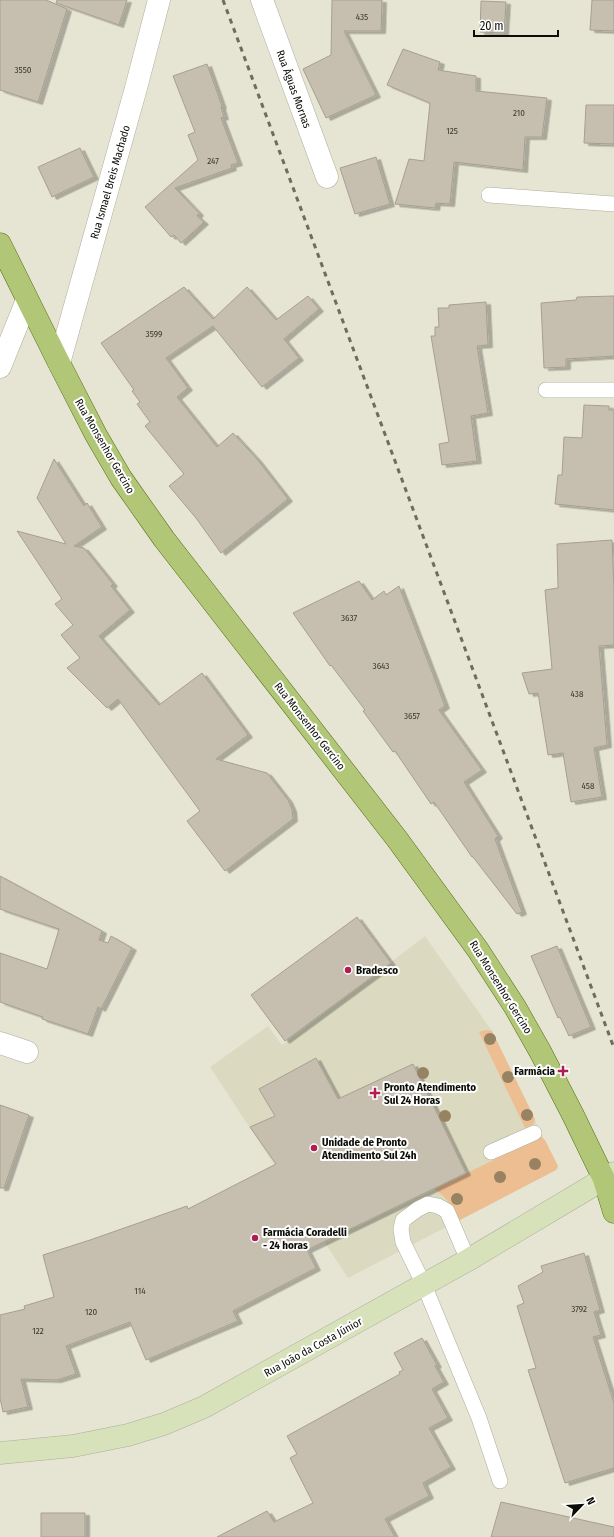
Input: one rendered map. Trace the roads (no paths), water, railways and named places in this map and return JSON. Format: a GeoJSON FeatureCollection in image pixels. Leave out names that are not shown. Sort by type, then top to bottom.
{"type":"FeatureCollection","features":[{"type":"Feature","properties":{"kind":"main road","name":"Rua Monsenhor Gercino"},"geometry":{"type":"LineString","coordinates":[[0,244],[58,363],[96,435],[121,478],[164,539],[397,839],[478,950],[515,1007],[573,1115],[609,1176],[614,1212]]}},
{"type":"Feature","properties":{"kind":"main road","name":"Rua João da Costa Júnior"},"geometry":{"type":"LineString","coordinates":[[0,1453],[73,1446],[128,1436],[164,1424],[204,1407],[468,1260],[609,1176]]}},
{"type":"Feature","properties":{"kind":"street","name":"Rua Ismael Breis Machado"},"geometry":{"type":"LineString","coordinates":[[58,363],[159,0]]}},
{"type":"Feature","properties":{"kind":"street","name":"Rua Águas Mornas"},"geometry":{"type":"LineString","coordinates":[[262,0],[327,177]]}},
{"type":"Feature","properties":{"kind":"street"},"geometry":{"type":"LineString","coordinates":[[0,367],[27,300]]}},
{"type":"Feature","properties":{"kind":"street"},"geometry":{"type":"LineString","coordinates":[[0,1043],[27,1052]]}},
{"type":"Feature","properties":{"kind":"lane"},"geometry":{"type":"LineString","coordinates":[[490,195],[614,204]]}},
{"type":"Feature","properties":{"kind":"lane"},"geometry":{"type":"LineString","coordinates":[[546,390],[614,390]]}},
{"type":"Feature","properties":{"kind":"lane"},"geometry":{"type":"LineString","coordinates":[[491,1152],[534,1132]]}},
{"type":"Feature","properties":{"kind":"lane"},"geometry":{"type":"LineString","coordinates":[[468,1260],[447,1211],[438,1206],[428,1204],[403,1220],[401,1229],[403,1242],[424,1285],[479,1418],[500,1481]]}},
{"type":"Feature","properties":{"kind":"railway"},"geometry":{"type":"LineString","coordinates":[[223,0],[614,1048]]}},
{"type":"Feature","properties":{"kind":"place","name":"Bradesco"},"geometry":{"type":"Point","coordinates":[348,970]}},
{"type":"Feature","properties":{"kind":"place","name":"Farmácia"},"geometry":{"type":"Point","coordinates":[563,1071]}},
{"type":"Feature","properties":{"kind":"place","name":"Pronto Atendimento Sul 24 Horas"},"geometry":{"type":"Point","coordinates":[375,1093]}},
{"type":"Feature","properties":{"kind":"place","name":"Unidade de Pronto Atendimento Sul 24h"},"geometry":{"type":"Point","coordinates":[314,1148]}},
{"type":"Feature","properties":{"kind":"place","name":"Farmácia Coradelli - 24 horas"},"geometry":{"type":"Point","coordinates":[255,1238]}}]}
